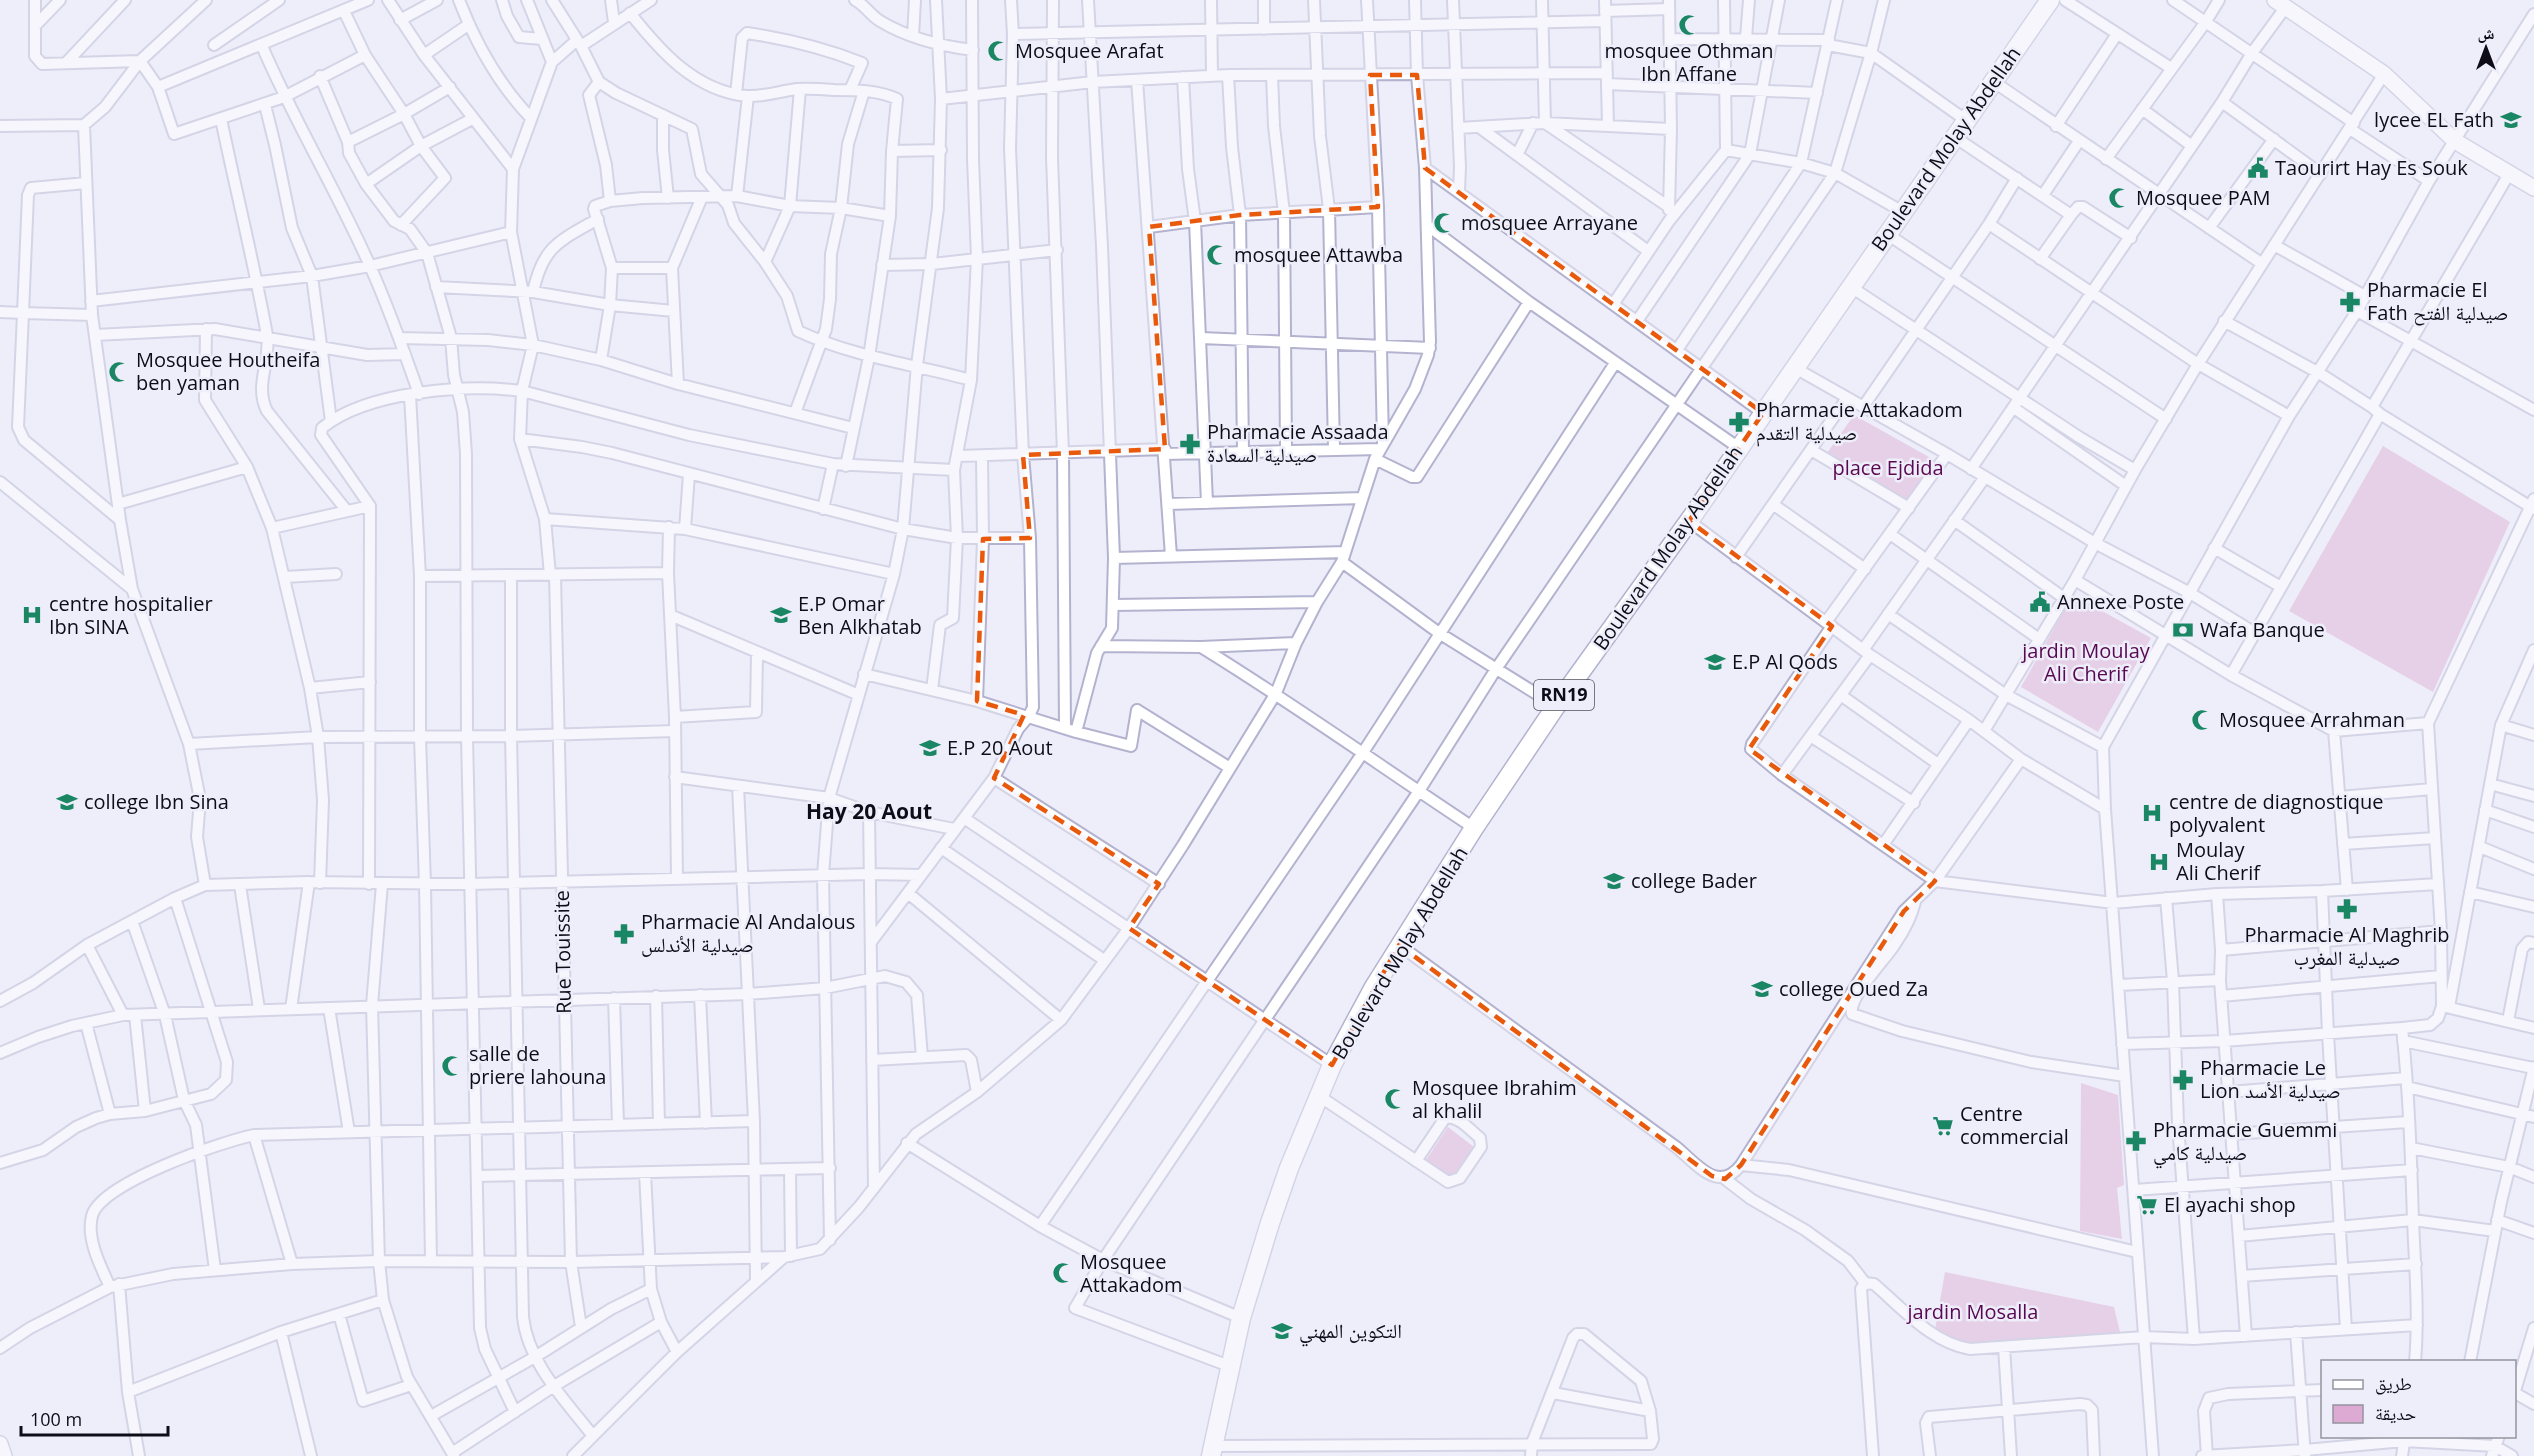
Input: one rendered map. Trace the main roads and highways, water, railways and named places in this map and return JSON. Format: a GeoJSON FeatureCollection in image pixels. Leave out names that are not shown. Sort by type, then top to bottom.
{"type":"FeatureCollection","features":[{"type":"Feature","properties":{"kind":"main road","name":"Boulevard Molay Abdellah"},"geometry":{"type":"LineString","coordinates":[[1212,1451],[1229,1366],[1270,1223],[1332,1065],[1399,945],[1556,706],[1689,521],[2050,0]]}},
{"type":"Feature","properties":{"kind":"main road"},"geometry":{"type":"LineString","coordinates":[[2280,4],[2384,74],[2455,141],[2534,188]]}},
{"type":"Feature","properties":{"kind":"main road"},"geometry":{"type":"LineString","coordinates":[[0,1444],[4,1456]]}},
{"type":"Feature","properties":{"kind":"place","name":"mosquee Othman Ibn Affane"},"geometry":{"type":"Point","coordinates":[1689,25]}},
{"type":"Feature","properties":{"kind":"place","name":"Mosquee Arafat"},"geometry":{"type":"Point","coordinates":[998,51]}},
{"type":"Feature","properties":{"kind":"place","name":"lycee EL Fath"},"geometry":{"type":"Point","coordinates":[2511,120]}},
{"type":"Feature","properties":{"kind":"place","name":"Taourirt Hay Es Souk"},"geometry":{"type":"Point","coordinates":[2258,168]}},
{"type":"Feature","properties":{"kind":"place","name":"Mosquee PAM"},"geometry":{"type":"Point","coordinates":[2119,198]}},
{"type":"Feature","properties":{"kind":"place","name":"mosquee Arrayane"},"geometry":{"type":"Point","coordinates":[1444,223]}},
{"type":"Feature","properties":{"kind":"place","name":"mosquee Attawba"},"geometry":{"type":"Point","coordinates":[1217,255]}},
{"type":"Feature","properties":{"kind":"place","name":"Pharmacie El Fath صيدلية الفتح"},"geometry":{"type":"Point","coordinates":[2350,302]}},
{"type":"Feature","properties":{"kind":"place","name":"Mosquee Houtheifa ben yaman"},"geometry":{"type":"Point","coordinates":[119,372]}},
{"type":"Feature","properties":{"kind":"place","name":"Pharmacie Attakadom صيدلية التقدم"},"geometry":{"type":"Point","coordinates":[1739,422]}},
{"type":"Feature","properties":{"kind":"place","name":"Pharmacie Assaada صيدلية السعادة"},"geometry":{"type":"Point","coordinates":[1190,444]}},
{"type":"Feature","properties":{"kind":"place","name":"Annexe Poste"},"geometry":{"type":"Point","coordinates":[2040,602]}},
{"type":"Feature","properties":{"kind":"place","name":"centre hospitalier Ibn SINA"},"geometry":{"type":"Point","coordinates":[32,615]}},
{"type":"Feature","properties":{"kind":"place","name":"E.P Omar Ben Alkhatab"},"geometry":{"type":"Point","coordinates":[781,615]}},
{"type":"Feature","properties":{"kind":"place","name":"Wafa Banque"},"geometry":{"type":"Point","coordinates":[2183,630]}},
{"type":"Feature","properties":{"kind":"place","name":"E.P Al Qods"},"geometry":{"type":"Point","coordinates":[1715,662]}},
{"type":"Feature","properties":{"kind":"place","name":"Mosquee Arrahman"},"geometry":{"type":"Point","coordinates":[2202,720]}},
{"type":"Feature","properties":{"kind":"place","name":"E.P 20 Aout"},"geometry":{"type":"Point","coordinates":[930,748]}},
{"type":"Feature","properties":{"kind":"place","name":"college Ibn Sina"},"geometry":{"type":"Point","coordinates":[67,802]}},
{"type":"Feature","properties":{"kind":"place","name":"centre de diagnostique polyvalent"},"geometry":{"type":"Point","coordinates":[2152,813]}},
{"type":"Feature","properties":{"kind":"place","name":"Moulay Ali Cherif"},"geometry":{"type":"Point","coordinates":[2159,862]}},
{"type":"Feature","properties":{"kind":"place","name":"college Bader"},"geometry":{"type":"Point","coordinates":[1614,881]}},
{"type":"Feature","properties":{"kind":"place","name":"Pharmacie Al Maghrib صيدلية المغرب"},"geometry":{"type":"Point","coordinates":[2347,909]}},
{"type":"Feature","properties":{"kind":"place","name":"Pharmacie Al Andalous صيدلية الأندلس"},"geometry":{"type":"Point","coordinates":[624,934]}},
{"type":"Feature","properties":{"kind":"place","name":"college Oued Za"},"geometry":{"type":"Point","coordinates":[1762,989]}},
{"type":"Feature","properties":{"kind":"place","name":"salle de priere lahouna"},"geometry":{"type":"Point","coordinates":[452,1066]}},
{"type":"Feature","properties":{"kind":"place","name":"Pharmacie Le Lion صيدلية الأسد"},"geometry":{"type":"Point","coordinates":[2183,1080]}},
{"type":"Feature","properties":{"kind":"place","name":"Mosquee Ibrahim al khalil"},"geometry":{"type":"Point","coordinates":[1395,1099]}},
{"type":"Feature","properties":{"kind":"place","name":"Centre commercial"},"geometry":{"type":"Point","coordinates":[1943,1126]}},
{"type":"Feature","properties":{"kind":"place","name":"Pharmacie Guemmi صيدلية كامي"},"geometry":{"type":"Point","coordinates":[2136,1141]}},
{"type":"Feature","properties":{"kind":"place","name":"El ayachi shop"},"geometry":{"type":"Point","coordinates":[2147,1205]}},
{"type":"Feature","properties":{"kind":"place","name":"Mosquee Attakadom"},"geometry":{"type":"Point","coordinates":[1063,1273]}},
{"type":"Feature","properties":{"kind":"place","name":"التكوين المهني"},"geometry":{"type":"Point","coordinates":[1282,1331]}},
{"type":"Feature","properties":{"kind":"district","name":"Hay 20 Aout"},"geometry":{"type":"Point","coordinates":[869,812]}},
{"type":"Feature","properties":{"kind":"park label","name":"place Ejdida"},"geometry":{"type":"Point","coordinates":[1888,468]}},
{"type":"Feature","properties":{"kind":"park label","name":"jardin Moulay Ali Cherif"},"geometry":{"type":"Point","coordinates":[2086,662]}},
{"type":"Feature","properties":{"kind":"park label","name":"jardin Mosalla"},"geometry":{"type":"Point","coordinates":[1973,1312]}}]}
